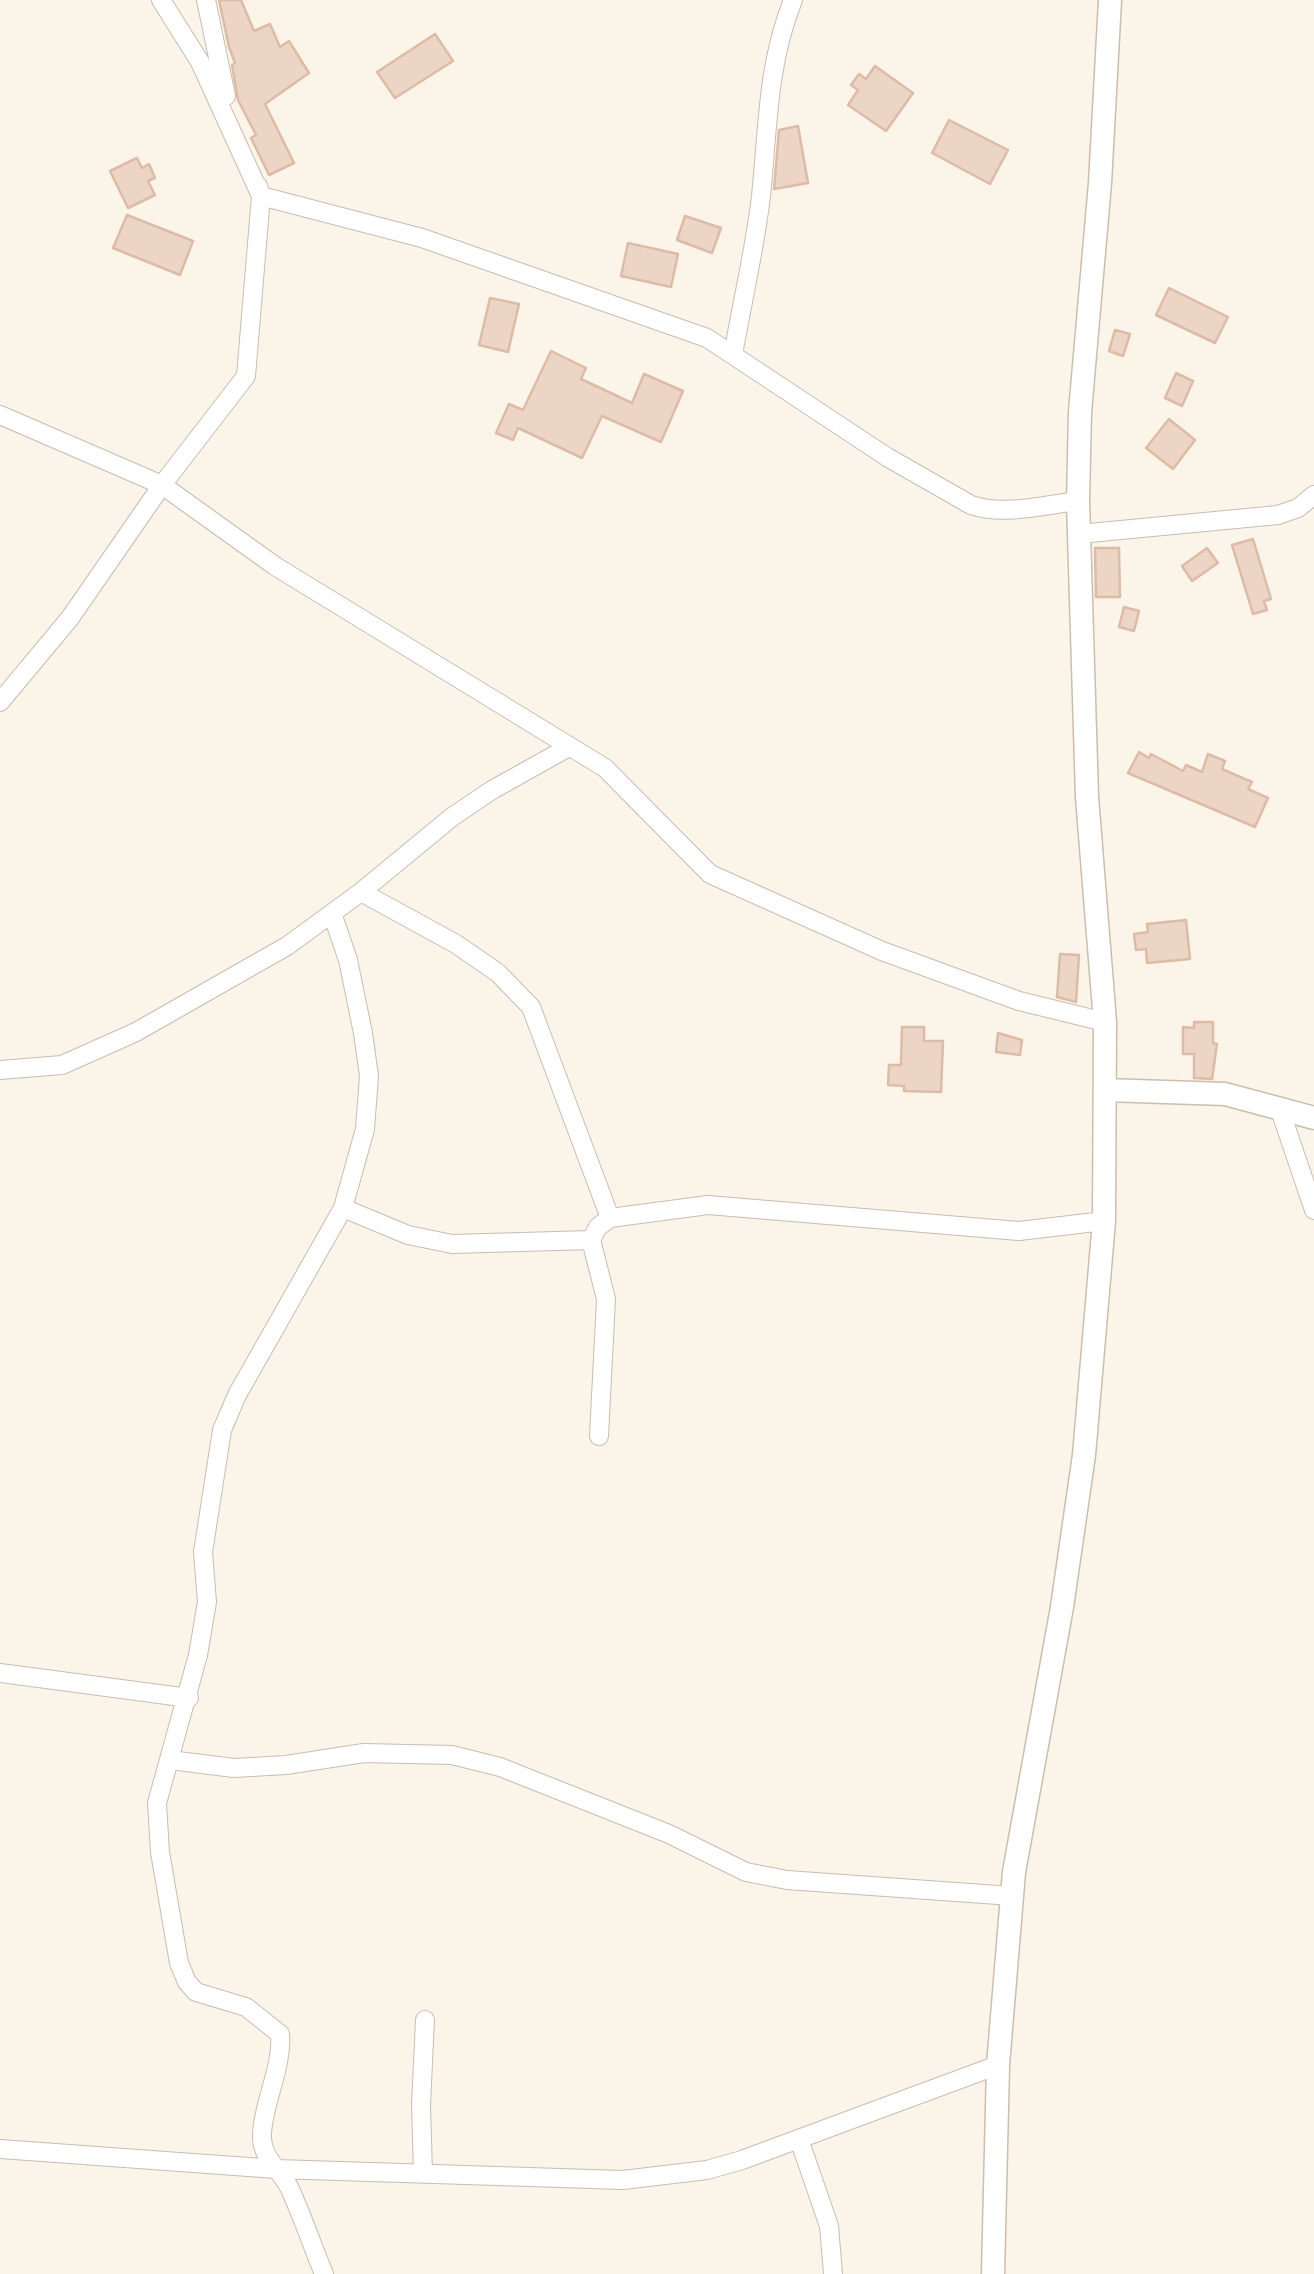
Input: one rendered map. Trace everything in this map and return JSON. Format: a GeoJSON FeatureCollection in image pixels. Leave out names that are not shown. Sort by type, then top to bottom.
{"type":"FeatureCollection","features":[{"type":"Feature","properties":{"kind":"street"},"geometry":{"type":"LineString","coordinates":[[161,0],[200,62],[261,196]]}},
{"type":"Feature","properties":{"kind":"street"},"geometry":{"type":"LineString","coordinates":[[0,702],[70,618],[162,484],[246,376],[261,196],[220,76],[206,0]]}},
{"type":"Feature","properties":{"kind":"street"},"geometry":{"type":"LineString","coordinates":[[732,355],[760,198],[768,94],[777,43],[792,0]]}},
{"type":"Feature","properties":{"kind":"street"},"geometry":{"type":"LineString","coordinates":[[993,2274],[998,2065],[1012,1896],[1084,1456],[1104,1221],[1105,1022],[1087,797],[1078,501],[1080,412],[1100,183],[1110,0]]}},
{"type":"Feature","properties":{"kind":"street"},"geometry":{"type":"LineString","coordinates":[[261,196],[422,238],[707,338],[887,456],[971,505],[1004,510],[1078,501]]}},
{"type":"Feature","properties":{"kind":"street"},"geometry":{"type":"LineString","coordinates":[[0,415],[162,484],[275,566],[606,768],[710,874],[882,951],[1018,1001],[1105,1022]]}},
{"type":"Feature","properties":{"kind":"street"},"geometry":{"type":"LineString","coordinates":[[1079,534],[1278,515],[1298,508],[1314,495]]}},
{"type":"Feature","properties":{"kind":"street"},"geometry":{"type":"LineString","coordinates":[[0,1070],[62,1065],[136,1032],[287,946],[466,808],[569,746]]}},
{"type":"Feature","properties":{"kind":"street"},"geometry":{"type":"LineString","coordinates":[[360,892],[498,973],[531,1007],[610,1218]]}},
{"type":"Feature","properties":{"kind":"street"},"geometry":{"type":"LineString","coordinates":[[324,2274],[287,2184],[266,2157],[261,2136],[269,2088],[282,2048],[280,2034],[246,2007],[196,1992],[187,1982],[179,1963],[158,1829],[158,1803],[189,1698],[207,1602],[203,1552],[222,1430],[237,1395],[342,1208],[365,1129],[369,1076],[354,983],[332,913]]}},
{"type":"Feature","properties":{"kind":"street"},"geometry":{"type":"LineString","coordinates":[[1106,1090],[1224,1094],[1314,1118]]}},
{"type":"Feature","properties":{"kind":"street"},"geometry":{"type":"LineString","coordinates":[[1280,1110],[1314,1210]]}},
{"type":"Feature","properties":{"kind":"street"},"geometry":{"type":"LineString","coordinates":[[599,1436],[606,1299],[591,1240],[598,1226],[610,1218],[708,1206],[1019,1231],[1104,1221]]}},
{"type":"Feature","properties":{"kind":"street"},"geometry":{"type":"LineString","coordinates":[[342,1208],[408,1235],[452,1244],[591,1240]]}},
{"type":"Feature","properties":{"kind":"street"},"geometry":{"type":"LineString","coordinates":[[0,1673],[189,1698]]}},
{"type":"Feature","properties":{"kind":"street"},"geometry":{"type":"LineString","coordinates":[[170,1760],[234,1768],[286,1766],[380,1752],[452,1755],[517,1773],[669,1834],[746,1872],[806,1882],[1012,1896]]}},
{"type":"Feature","properties":{"kind":"street"},"geometry":{"type":"LineString","coordinates":[[424,2172],[421,2105],[425,2020]]}},
{"type":"Feature","properties":{"kind":"street"},"geometry":{"type":"LineString","coordinates":[[0,2149],[276,2169],[623,2180],[707,2170],[998,2065]]}},
{"type":"Feature","properties":{"kind":"street"},"geometry":{"type":"LineString","coordinates":[[799,2139],[828,2226],[833,2274]]}},
{"type":"Feature","properties":{"kind":"building"},"geometry":{"type":"Polygon","coordinates":[[[219,0],[241,0],[254,31],[270,24],[280,47],[289,41],[309,73],[265,104],[294,163],[269,175],[251,138],[256,135],[238,100],[232,65],[235,63],[219,0]]]}},
{"type":"Feature","properties":{"kind":"building"},"geometry":{"type":"Polygon","coordinates":[[[435,34],[453,61],[395,98],[377,72],[435,34]]]}},
{"type":"Feature","properties":{"kind":"building"},"geometry":{"type":"Polygon","coordinates":[[[875,66],[913,93],[886,131],[848,105],[858,90],[851,85],[859,74],[866,79],[875,66]]]}},
{"type":"Feature","properties":{"kind":"building"},"geometry":{"type":"Polygon","coordinates":[[[949,120],[1008,150],[990,184],[932,153],[949,120]]]}},
{"type":"Feature","properties":{"kind":"building"},"geometry":{"type":"Polygon","coordinates":[[[798,126],[808,183],[774,189],[779,130],[798,126]]]}},
{"type":"Feature","properties":{"kind":"building"},"geometry":{"type":"Polygon","coordinates":[[[137,158],[142,168],[149,164],[155,178],[148,181],[155,195],[128,208],[110,171],[137,158]]]}},
{"type":"Feature","properties":{"kind":"building"},"geometry":{"type":"Polygon","coordinates":[[[127,215],[193,241],[180,275],[113,248],[127,215]]]}},
{"type":"Feature","properties":{"kind":"building"},"geometry":{"type":"Polygon","coordinates":[[[685,216],[721,228],[712,253],[677,240],[685,216]]]}},
{"type":"Feature","properties":{"kind":"building"},"geometry":{"type":"Polygon","coordinates":[[[628,243],[678,254],[671,287],[621,276],[628,243]]]}},
{"type":"Feature","properties":{"kind":"building"},"geometry":{"type":"Polygon","coordinates":[[[1169,288],[1228,317],[1215,343],[1156,315],[1169,288]]]}},
{"type":"Feature","properties":{"kind":"building"},"geometry":{"type":"Polygon","coordinates":[[[490,298],[519,304],[508,352],[479,345],[490,298]]]}},
{"type":"Feature","properties":{"kind":"building"},"geometry":{"type":"Polygon","coordinates":[[[1115,330],[1130,334],[1123,356],[1109,351],[1115,330]]]}},
{"type":"Feature","properties":{"kind":"building"},"geometry":{"type":"Polygon","coordinates":[[[551,351],[586,368],[581,379],[632,403],[644,374],[683,391],[661,442],[602,416],[582,458],[518,428],[513,440],[496,433],[509,404],[523,410],[551,351]]]}},
{"type":"Feature","properties":{"kind":"building"},"geometry":{"type":"Polygon","coordinates":[[[1176,373],[1193,381],[1182,406],[1165,398],[1176,373]]]}},
{"type":"Feature","properties":{"kind":"building"},"geometry":{"type":"Polygon","coordinates":[[[1169,419],[1195,440],[1173,469],[1146,448],[1169,419]]]}},
{"type":"Feature","properties":{"kind":"building"},"geometry":{"type":"Polygon","coordinates":[[[1253,539],[1271,599],[1264,601],[1267,610],[1253,614],[1232,545],[1253,539]]]}},
{"type":"Feature","properties":{"kind":"building"},"geometry":{"type":"Polygon","coordinates":[[[1095,548],[1119,548],[1120,597],[1096,597],[1095,548]]]}},
{"type":"Feature","properties":{"kind":"building"},"geometry":{"type":"Polygon","coordinates":[[[1207,548],[1218,563],[1192,581],[1182,566],[1207,548]]]}},
{"type":"Feature","properties":{"kind":"building"},"geometry":{"type":"Polygon","coordinates":[[[1124,607],[1139,611],[1134,631],[1119,627],[1124,607]]]}},
{"type":"Feature","properties":{"kind":"building"},"geometry":{"type":"Polygon","coordinates":[[[1139,752],[1183,771],[1186,765],[1202,772],[1208,754],[1225,761],[1222,769],[1252,782],[1248,789],[1268,798],[1255,827],[1128,773],[1139,752]]]}},
{"type":"Feature","properties":{"kind":"building"},"geometry":{"type":"Polygon","coordinates":[[[1186,920],[1190,959],[1147,963],[1146,949],[1136,950],[1134,934],[1148,932],[1147,924],[1186,920]]]}},
{"type":"Feature","properties":{"kind":"building"},"geometry":{"type":"Polygon","coordinates":[[[1060,954],[1079,955],[1076,1002],[1057,997],[1060,954]]]}},
{"type":"Feature","properties":{"kind":"building"},"geometry":{"type":"Polygon","coordinates":[[[1194,1022],[1213,1022],[1213,1043],[1217,1044],[1212,1079],[1194,1078],[1194,1054],[1183,1054],[1183,1027],[1194,1028],[1194,1022]]]}},
{"type":"Feature","properties":{"kind":"building"},"geometry":{"type":"Polygon","coordinates":[[[902,1027],[924,1027],[924,1041],[943,1041],[941,1092],[904,1091],[904,1086],[888,1085],[889,1065],[901,1065],[902,1027]]]}},
{"type":"Feature","properties":{"kind":"building"},"geometry":{"type":"Polygon","coordinates":[[[998,1033],[1022,1040],[1020,1055],[996,1052],[998,1033]]]}}]}
